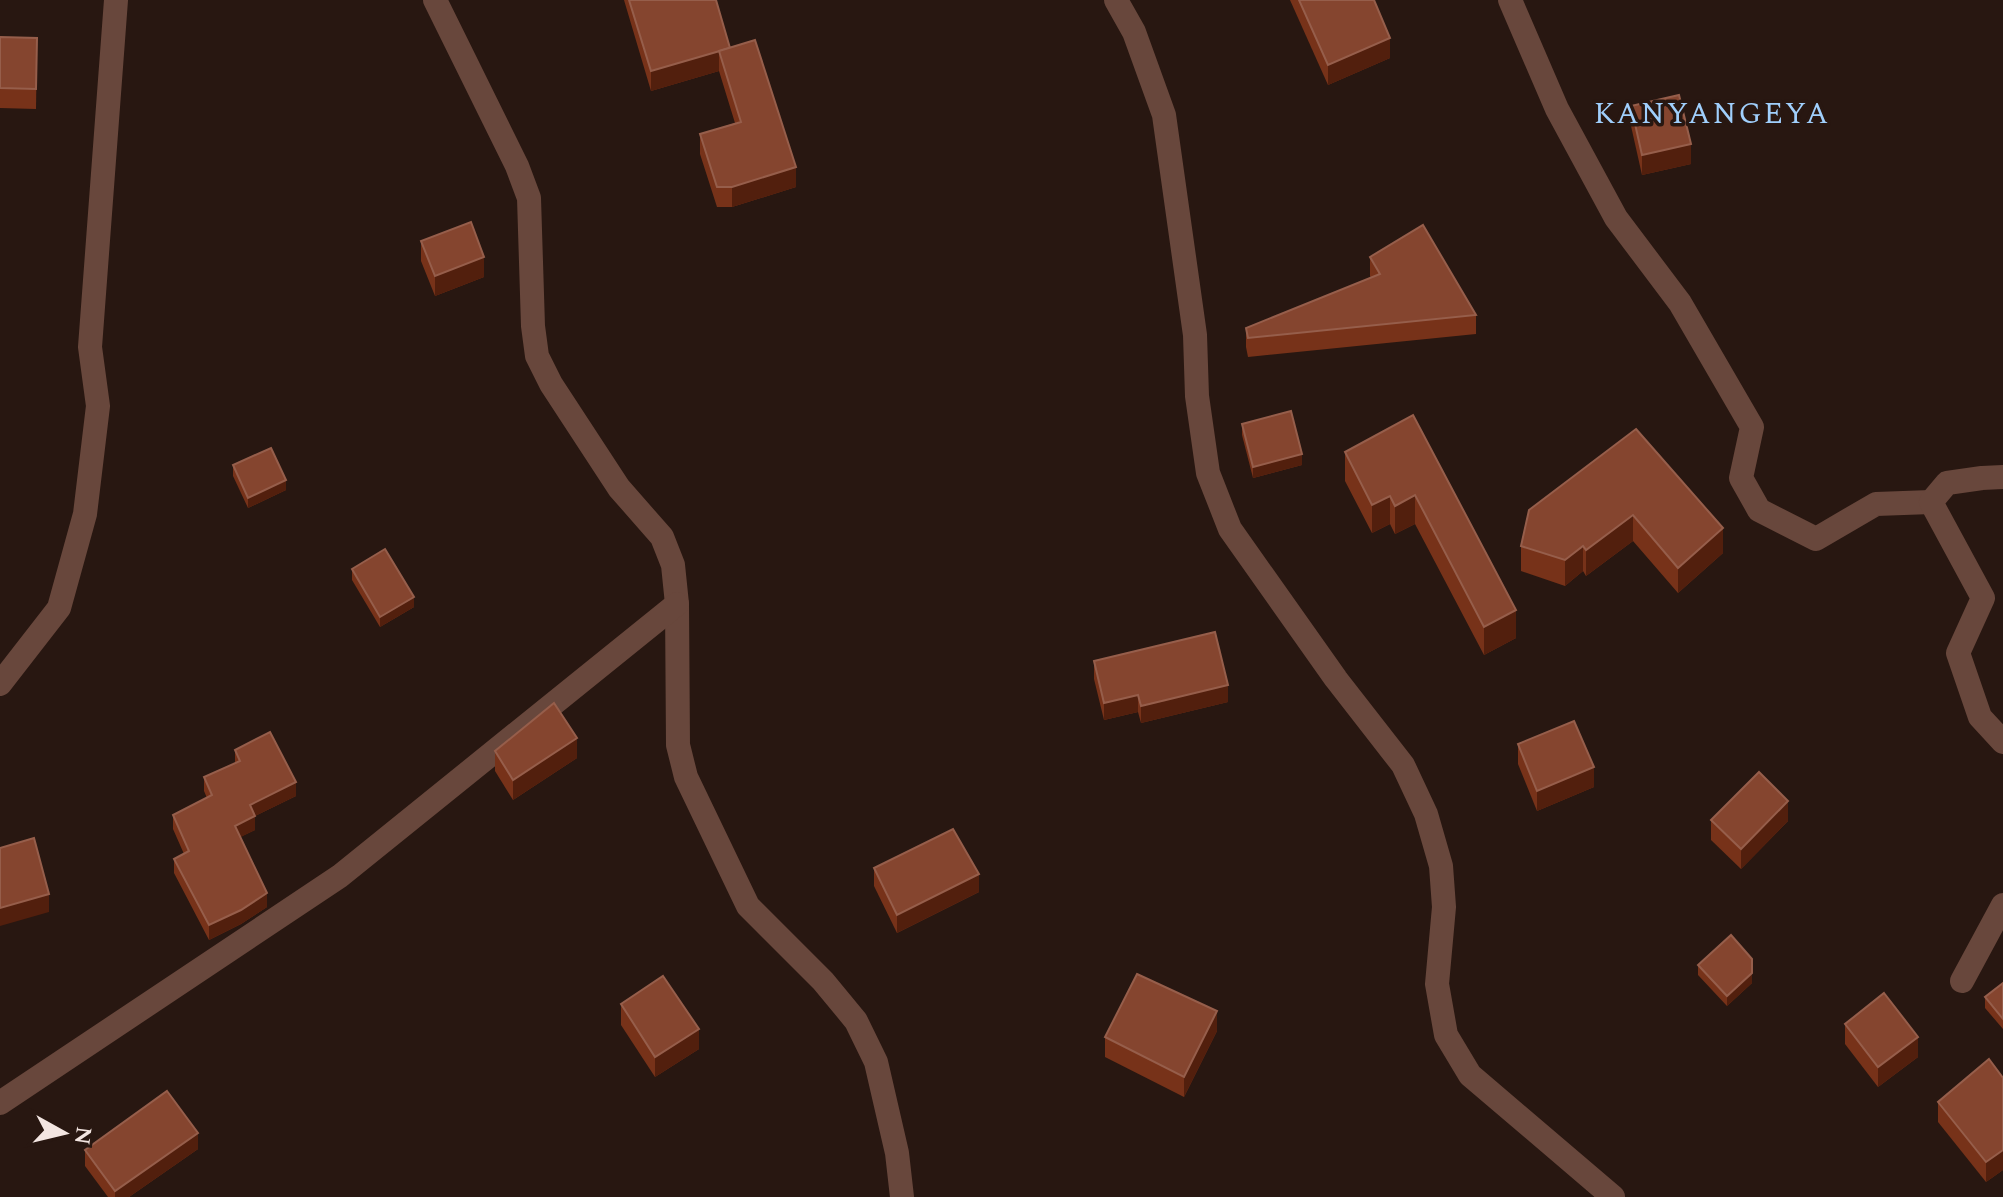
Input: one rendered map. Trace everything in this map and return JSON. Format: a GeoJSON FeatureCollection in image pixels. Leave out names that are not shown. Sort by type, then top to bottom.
{"type":"FeatureCollection","features":[{"type":"Feature","properties":{"kind":"street"},"geometry":{"type":"LineString","coordinates":[[0,684],[59,608],[85,514],[98,406],[90,347],[116,0]]}},
{"type":"Feature","properties":{"kind":"street"},"geometry":{"type":"LineString","coordinates":[[435,0],[517,166],[529,198],[533,326],[537,356],[551,384],[619,488],[662,537],[673,565],[677,604],[678,745],[686,777],[748,906],[823,981],[856,1021],[876,1062],[897,1153],[902,1197]]}},
{"type":"Feature","properties":{"kind":"street"},"geometry":{"type":"LineString","coordinates":[[1116,0],[1134,32],[1164,115],[1195,335],[1197,396],[1208,473],[1230,529],[1336,679],[1403,765],[1426,814],[1441,866],[1444,907],[1437,984],[1446,1035],[1470,1075],[1613,1197]]}},
{"type":"Feature","properties":{"kind":"street"},"geometry":{"type":"LineString","coordinates":[[1510,0],[1557,109],[1616,218],[1680,303],[1752,427],[1741,478],[1759,510],[1816,539],[1876,504],[1931,502],[1947,483],[2003,477]]}},
{"type":"Feature","properties":{"kind":"street"},"geometry":{"type":"LineString","coordinates":[[1931,502],[1983,598],[1958,653],[1980,717],[2003,742]]}},
{"type":"Feature","properties":{"kind":"street"},"geometry":{"type":"LineString","coordinates":[[0,1103],[340,876],[677,604]]}},
{"type":"Feature","properties":{"kind":"street"},"geometry":{"type":"LineString","coordinates":[[1962,981],[2003,905]]}},
{"type":"Feature","properties":{"kind":"building"},"geometry":{"type":"Polygon","coordinates":[[[629,0],[716,0],[730,48],[651,71],[629,0]]]}},
{"type":"Feature","properties":{"kind":"building"},"geometry":{"type":"Polygon","coordinates":[[[1299,0],[1374,0],[1390,38],[1328,65],[1299,0]]]}},
{"type":"Feature","properties":{"kind":"building"},"geometry":{"type":"Polygon","coordinates":[[[0,37],[37,38],[36,89],[0,88],[0,37]]]}},
{"type":"Feature","properties":{"kind":"building"},"geometry":{"type":"Polygon","coordinates":[[[755,40],[796,167],[732,187],[717,187],[700,134],[741,122],[719,51],[755,40]]]}},
{"type":"Feature","properties":{"kind":"building"},"geometry":{"type":"Polygon","coordinates":[[[1679,95],[1691,144],[1642,155],[1631,106],[1679,95]]]}},
{"type":"Feature","properties":{"kind":"building"},"geometry":{"type":"Polygon","coordinates":[[[471,222],[484,257],[435,276],[421,241],[471,222]]]}},
{"type":"Feature","properties":{"kind":"building"},"geometry":{"type":"Polygon","coordinates":[[[1423,225],[1476,315],[1248,338],[1246,328],[1380,274],[1370,257],[1423,225]]]}},
{"type":"Feature","properties":{"kind":"building"},"geometry":{"type":"Polygon","coordinates":[[[1291,411],[1302,454],[1253,467],[1242,424],[1291,411]]]}},
{"type":"Feature","properties":{"kind":"building"},"geometry":{"type":"Polygon","coordinates":[[[1413,415],[1516,610],[1484,627],[1415,495],[1395,506],[1390,496],[1372,505],[1345,452],[1413,415]]]}},
{"type":"Feature","properties":{"kind":"building"},"geometry":{"type":"Polygon","coordinates":[[[1636,429],[1723,528],[1678,568],[1633,515],[1586,550],[1583,546],[1565,560],[1521,546],[1529,510],[1636,429]]]}},
{"type":"Feature","properties":{"kind":"building"},"geometry":{"type":"Polygon","coordinates":[[[271,448],[286,480],[248,498],[233,465],[271,448]]]}},
{"type":"Feature","properties":{"kind":"building"},"geometry":{"type":"Polygon","coordinates":[[[385,549],[414,597],[380,617],[352,569],[385,549]]]}},
{"type":"Feature","properties":{"kind":"building"},"geometry":{"type":"Polygon","coordinates":[[[1215,632],[1228,685],[1141,706],[1138,695],[1104,703],[1094,661],[1215,632]]]}},
{"type":"Feature","properties":{"kind":"building"},"geometry":{"type":"Polygon","coordinates":[[[554,703],[577,738],[513,780],[495,751],[554,703]]]}},
{"type":"Feature","properties":{"kind":"building"},"geometry":{"type":"Polygon","coordinates":[[[1574,721],[1594,767],[1537,791],[1518,744],[1574,721]]]}},
{"type":"Feature","properties":{"kind":"building"},"geometry":{"type":"Polygon","coordinates":[[[270,732],[296,782],[250,805],[255,816],[235,826],[267,893],[209,925],[174,859],[189,851],[173,815],[212,795],[204,777],[240,761],[235,750],[270,732]]]}},
{"type":"Feature","properties":{"kind":"building"},"geometry":{"type":"Polygon","coordinates":[[[1759,772],[1788,801],[1741,849],[1711,820],[1759,772]]]}},
{"type":"Feature","properties":{"kind":"building"},"geometry":{"type":"Polygon","coordinates":[[[953,829],[979,874],[897,915],[874,868],[953,829]]]}},
{"type":"Feature","properties":{"kind":"building"},"geometry":{"type":"Polygon","coordinates":[[[34,838],[49,894],[0,908],[0,848],[34,838]]]}},
{"type":"Feature","properties":{"kind":"building"},"geometry":{"type":"Polygon","coordinates":[[[1731,935],[1752,959],[1752,973],[1727,996],[1698,965],[1731,935]]]}},
{"type":"Feature","properties":{"kind":"building"},"geometry":{"type":"Polygon","coordinates":[[[1137,974],[1217,1011],[1184,1077],[1105,1037],[1137,974]]]}},
{"type":"Feature","properties":{"kind":"building"},"geometry":{"type":"Polygon","coordinates":[[[663,976],[699,1029],[655,1057],[621,1004],[663,976]]]}},
{"type":"Feature","properties":{"kind":"building"},"geometry":{"type":"Polygon","coordinates":[[[2003,983],[2003,1019],[1985,997],[2003,983]]]}},
{"type":"Feature","properties":{"kind":"building"},"geometry":{"type":"Polygon","coordinates":[[[1884,993],[1918,1037],[1878,1067],[1845,1024],[1884,993]]]}},
{"type":"Feature","properties":{"kind":"building"},"geometry":{"type":"Polygon","coordinates":[[[1989,1059],[2003,1078],[2003,1150],[1986,1162],[1938,1102],[1989,1059]]]}},
{"type":"Feature","properties":{"kind":"building"},"geometry":{"type":"Polygon","coordinates":[[[167,1091],[198,1133],[115,1191],[85,1150],[167,1091]]]}},
{"type":"Feature","properties":{"kind":"district","name":"KANYANGEYA"},"geometry":{"type":"Point","coordinates":[1712,114]}}]}
